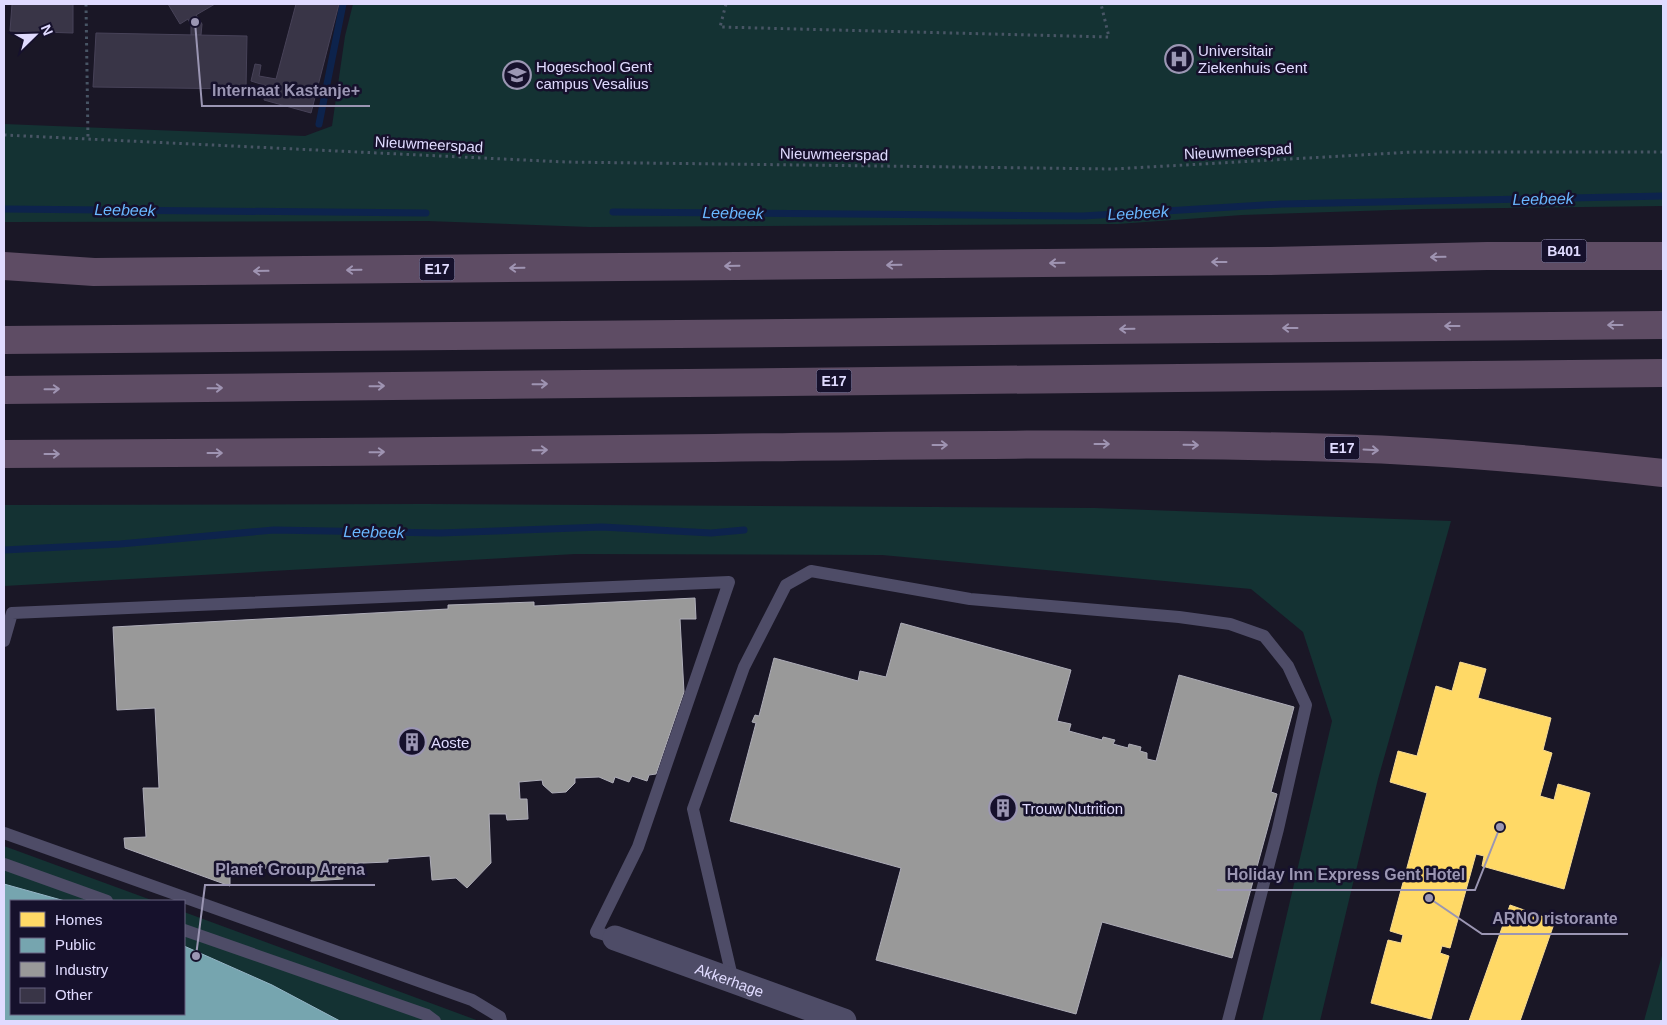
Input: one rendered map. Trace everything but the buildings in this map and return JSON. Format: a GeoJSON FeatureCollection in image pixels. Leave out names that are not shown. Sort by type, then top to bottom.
{"type":"FeatureCollection","features":[{"type":"Feature","properties":{"kind":"highway","name":"B401"},"geometry":{"type":"LineString","coordinates":[[1486,256],[1663,245]]}},
{"type":"Feature","properties":{"kind":"highway","name":"E17"},"geometry":{"type":"LineString","coordinates":[[4,266],[94,272],[1248,261],[1486,256],[1663,256]]}},
{"type":"Feature","properties":{"kind":"highway","name":"E17"},"geometry":{"type":"LineString","coordinates":[[4,282],[94,272]]}},
{"type":"Feature","properties":{"kind":"highway"},"geometry":{"type":"LineString","coordinates":[[4,340],[1663,325]]}},
{"type":"Feature","properties":{"kind":"highway","name":"E17"},"geometry":{"type":"LineString","coordinates":[[4,390],[1663,373]]}},
{"type":"Feature","properties":{"kind":"highway","name":"E17"},"geometry":{"type":"LineString","coordinates":[[4,454],[348,453],[891,445],[1142,444],[1342,448],[1542,460],[1663,473]]}},
{"type":"Feature","properties":{"kind":"highway"},"geometry":{"type":"LineString","coordinates":[[1542,460],[1663,492]]}},
{"type":"Feature","properties":{"kind":"street","name":"Akkerhage"},"geometry":{"type":"LineString","coordinates":[[615,938],[844,1021]]}},
{"type":"Feature","properties":{"kind":"lane"},"geometry":{"type":"LineString","coordinates":[[733,981],[693,809],[744,667],[786,585],[811,571],[970,599],[1179,617],[1230,624],[1264,636],[1288,666],[1306,705],[1278,829],[1228,1021]]}},
{"type":"Feature","properties":{"kind":"lane"},"geometry":{"type":"LineString","coordinates":[[4,641],[8,613],[729,582],[638,847],[596,932],[615,938]]}},
{"type":"Feature","properties":{"kind":"lane"},"geometry":{"type":"LineString","coordinates":[[4,833],[472,1000],[500,1017],[501,1021]]}},
{"type":"Feature","properties":{"kind":"lane"},"geometry":{"type":"LineString","coordinates":[[4,864],[104,900]]}},
{"type":"Feature","properties":{"kind":"lane"},"geometry":{"type":"LineString","coordinates":[[185,930],[427,1015],[435,1021]]}},
{"type":"Feature","properties":{"kind":"path"},"geometry":{"type":"LineString","coordinates":[[86,4],[88,140]]}},
{"type":"Feature","properties":{"kind":"path"},"geometry":{"type":"LineString","coordinates":[[726,4],[720,27],[1109,37],[1101,4]]}},
{"type":"Feature","properties":{"kind":"path","name":"Nieuwmeerspad"},"geometry":{"type":"LineString","coordinates":[[4,135],[565,162],[1114,169],[1413,152],[1663,152]]}},
{"type":"Feature","properties":{"kind":"green space"},"geometry":{"type":"Polygon","coordinates":[[[353,4],[1663,4],[1663,206],[1422,209],[1242,215],[1118,224],[590,227],[427,221],[4,222],[4,124],[305,136],[332,126],[345,36],[353,4]]]}},
{"type":"Feature","properties":{"kind":"green space"},"geometry":{"type":"Polygon","coordinates":[[[425,504],[1095,508],[1451,521],[1378,779],[1320,1021],[1262,1021],[1332,721],[1303,632],[1251,589],[882,555],[575,554],[4,586],[4,505],[425,504]]]}},
{"type":"Feature","properties":{"kind":"green space"},"geometry":{"type":"Polygon","coordinates":[[[4,846],[151,900],[10,900],[10,1015],[185,1015],[185,912],[479,1021],[4,1021],[4,846]]]}},
{"type":"Feature","properties":{"kind":"green space"},"geometry":{"type":"Polygon","coordinates":[[[1663,952],[1663,1021],[1644,1021],[1663,952]]]}},
{"type":"Feature","properties":{"kind":"waterway"},"geometry":{"type":"LineString","coordinates":[[319,124],[343,4]]}},
{"type":"Feature","properties":{"kind":"waterway","name":"Leebeek"},"geometry":{"type":"LineString","coordinates":[[613,212],[1083,216],[1282,204],[1663,196]]}},
{"type":"Feature","properties":{"kind":"waterway","name":"Leebeek"},"geometry":{"type":"LineString","coordinates":[[4,209],[426,213]]}},
{"type":"Feature","properties":{"kind":"waterway","name":"Leebeek"},"geometry":{"type":"LineString","coordinates":[[4,550],[120,544],[274,530],[440,533],[602,527],[711,533],[744,530]]}},
{"type":"Feature","properties":{"kind":"place","name":"Internaat Kastanje+"},"geometry":{"type":"Point","coordinates":[195,22]}},
{"type":"Feature","properties":{"kind":"place","name":"Universitair Ziekenhuis Gent"},"geometry":{"type":"Point","coordinates":[1179,59]}},
{"type":"Feature","properties":{"kind":"place","name":"Hogeschool Gent campus Vesalius"},"geometry":{"type":"Point","coordinates":[517,75]}},
{"type":"Feature","properties":{"kind":"place","name":"Aoste"},"geometry":{"type":"Point","coordinates":[412,742]}},
{"type":"Feature","properties":{"kind":"place","name":"Trouw Nutrition"},"geometry":{"type":"Point","coordinates":[1003,808]}},
{"type":"Feature","properties":{"kind":"place","name":"Holiday Inn Express Gent Hotel"},"geometry":{"type":"Point","coordinates":[1500,827]}},
{"type":"Feature","properties":{"kind":"place","name":"ARNO ristorante"},"geometry":{"type":"Point","coordinates":[1429,898]}},
{"type":"Feature","properties":{"kind":"place","name":"Planet Group Arena"},"geometry":{"type":"Point","coordinates":[196,956]}}]}
